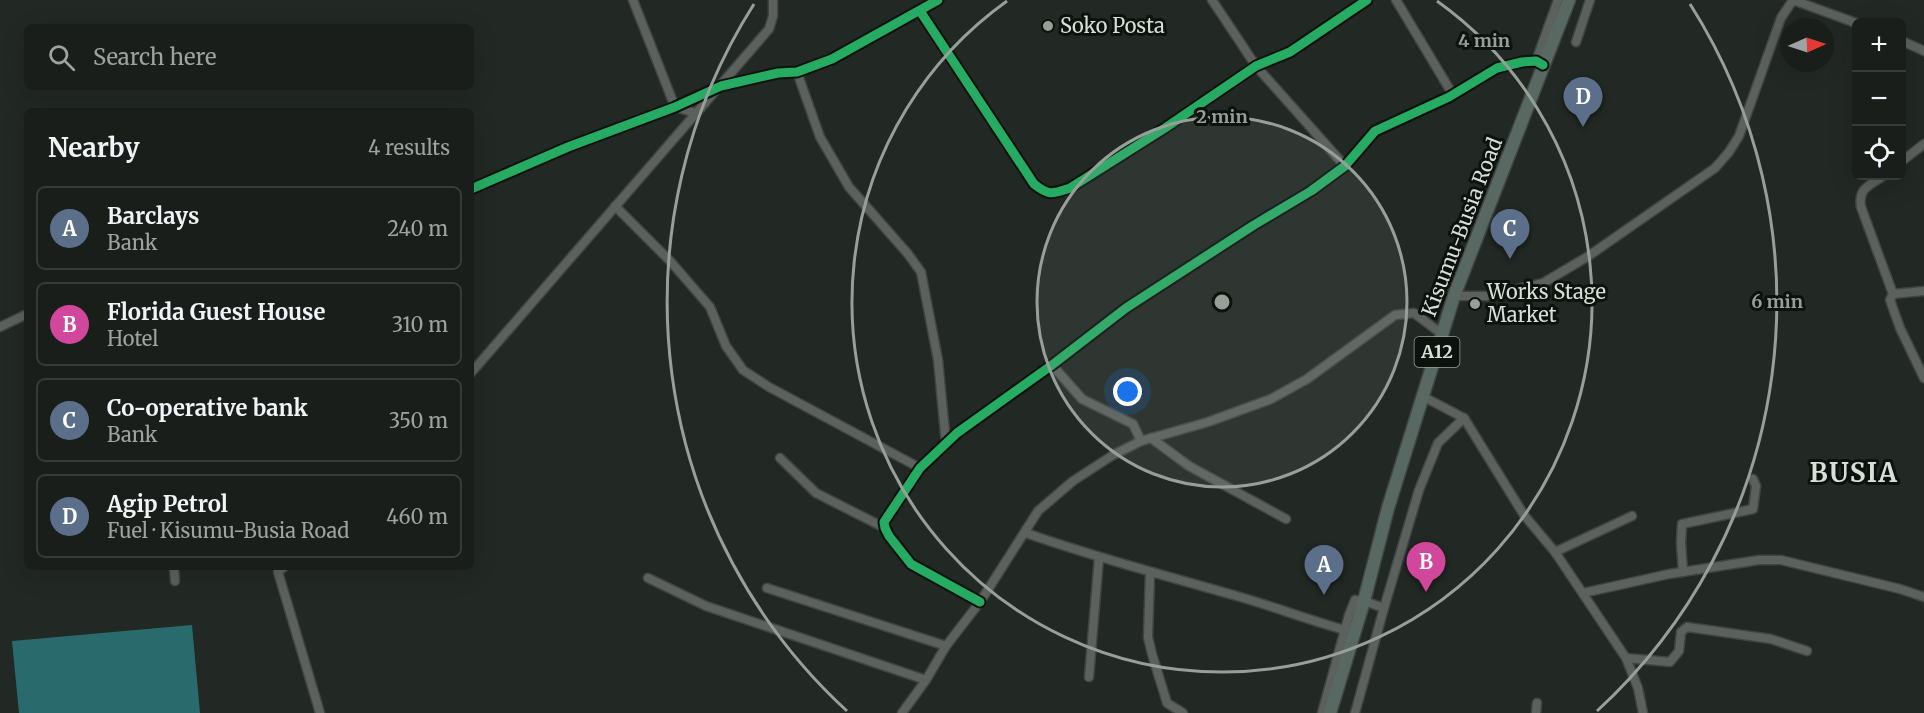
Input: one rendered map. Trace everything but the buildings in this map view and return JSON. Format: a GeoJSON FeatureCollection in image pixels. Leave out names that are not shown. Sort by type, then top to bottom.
{"type":"FeatureCollection","features":[{"type":"Feature","properties":{"kind":"highway","name":"Kisumu-Busia Road"},"geometry":{"type":"LineString","coordinates":[[1330,713],[1364,601],[1388,508],[1454,296],[1569,0]]}},
{"type":"Feature","properties":{"kind":"street"},"geometry":{"type":"LineString","coordinates":[[633,0],[675,107]]}},
{"type":"Feature","properties":{"kind":"street"},"geometry":{"type":"LineString","coordinates":[[474,370],[769,29],[773,0]]}},
{"type":"Feature","properties":{"kind":"street"},"geometry":{"type":"LineString","coordinates":[[474,188],[568,147],[675,107],[721,86],[778,73],[797,72],[832,59],[938,0]]}},
{"type":"Feature","properties":{"kind":"street"},"geometry":{"type":"LineString","coordinates":[[1212,0],[1256,66],[1345,166]]}},
{"type":"Feature","properties":{"kind":"street"},"geometry":{"type":"LineString","coordinates":[[920,10],[1034,184],[1045,193],[1055,193],[1070,188],[1165,128],[1256,66],[1290,52],[1316,37],[1367,0]]}},
{"type":"Feature","properties":{"kind":"street"},"geometry":{"type":"LineString","coordinates":[[1396,0],[1453,95]]}},
{"type":"Feature","properties":{"kind":"street"},"geometry":{"type":"LineString","coordinates":[[1551,0],[1555,9]]}},
{"type":"Feature","properties":{"kind":"street"},"geometry":{"type":"LineString","coordinates":[[980,602],[911,564],[899,551],[885,528],[884,522],[920,468],[957,433],[1052,365],[1126,308],[1311,191],[1345,166],[1375,131],[1453,95],[1497,68],[1522,62],[1540,63],[1558,0]]}},
{"type":"Feature","properties":{"kind":"street"},"geometry":{"type":"LineString","coordinates":[[1576,42],[1590,0]]}},
{"type":"Feature","properties":{"kind":"street"},"geometry":{"type":"LineString","coordinates":[[1454,296],[1488,296],[1543,283],[1587,257],[1715,168],[1730,152],[1739,136],[1781,18],[1793,0],[1852,21]]}},
{"type":"Feature","properties":{"kind":"street"},"geometry":{"type":"LineString","coordinates":[[1906,43],[1924,51]]}},
{"type":"Feature","properties":{"kind":"street"},"geometry":{"type":"LineString","coordinates":[[797,72],[820,137],[849,187],[921,272],[938,360],[946,443]]}},
{"type":"Feature","properties":{"kind":"street"},"geometry":{"type":"LineString","coordinates":[[675,107],[696,112]]}},
{"type":"Feature","properties":{"kind":"street"},"geometry":{"type":"LineString","coordinates":[[1906,158],[1924,144]]}},
{"type":"Feature","properties":{"kind":"street"},"geometry":{"type":"LineString","coordinates":[[1878,180],[1861,192],[1859,196],[1861,207],[1893,294],[1890,300],[1900,328],[1924,376]]}},
{"type":"Feature","properties":{"kind":"street"},"geometry":{"type":"LineString","coordinates":[[615,206],[671,262],[710,307],[726,346],[744,370],[769,387],[920,468]]}},
{"type":"Feature","properties":{"kind":"street"},"geometry":{"type":"LineString","coordinates":[[1893,294],[1924,291]]}},
{"type":"Feature","properties":{"kind":"street"},"geometry":{"type":"LineString","coordinates":[[902,713],[926,680],[946,646],[980,602],[1038,512],[1073,481],[1113,455],[1141,441],[1208,422],[1270,399],[1307,379],[1395,315],[1414,313],[1443,334]]}},
{"type":"Feature","properties":{"kind":"street"},"geometry":{"type":"LineString","coordinates":[[0,327],[24,315]]}},
{"type":"Feature","properties":{"kind":"street"},"geometry":{"type":"LineString","coordinates":[[1052,365],[1083,399],[1133,424],[1141,441]]}},
{"type":"Feature","properties":{"kind":"street"},"geometry":{"type":"LineString","coordinates":[[1422,396],[1464,418],[1524,515],[1555,552],[1626,658],[1638,688],[1643,713]]}},
{"type":"Feature","properties":{"kind":"street"},"geometry":{"type":"LineString","coordinates":[[1354,713],[1419,490],[1438,443],[1464,418]]}},
{"type":"Feature","properties":{"kind":"street"},"geometry":{"type":"LineString","coordinates":[[1151,438],[1189,466],[1286,519]]}},
{"type":"Feature","properties":{"kind":"street"},"geometry":{"type":"LineString","coordinates":[[780,458],[816,493],[885,528]]}},
{"type":"Feature","properties":{"kind":"street"},"geometry":{"type":"LineString","coordinates":[[1683,572],[1682,524],[1753,509],[1756,486],[1753,479]]}},
{"type":"Feature","properties":{"kind":"street"},"geometry":{"type":"LineString","coordinates":[[1555,552],[1632,516]]}},
{"type":"Feature","properties":{"kind":"street"},"geometry":{"type":"LineString","coordinates":[[1026,533],[1099,558],[1345,630]]}},
{"type":"Feature","properties":{"kind":"street"},"geometry":{"type":"LineString","coordinates":[[1089,677],[1099,558]]}},
{"type":"Feature","properties":{"kind":"street"},"geometry":{"type":"LineString","coordinates":[[1583,593],[1683,572],[1759,560],[1781,560],[1924,597]]}},
{"type":"Feature","properties":{"kind":"street"},"geometry":{"type":"LineString","coordinates":[[174,570],[175,581]]}},
{"type":"Feature","properties":{"kind":"street"},"geometry":{"type":"LineString","coordinates":[[280,570],[278,572],[320,713]]}},
{"type":"Feature","properties":{"kind":"street"},"geometry":{"type":"LineString","coordinates":[[1150,573],[1148,637],[1152,654],[1167,702],[1183,713]]}},
{"type":"Feature","properties":{"kind":"street"},"geometry":{"type":"LineString","coordinates":[[648,578],[706,606],[926,680]]}},
{"type":"Feature","properties":{"kind":"street"},"geometry":{"type":"LineString","coordinates":[[767,588],[946,646]]}},
{"type":"Feature","properties":{"kind":"street"},"geometry":{"type":"LineString","coordinates":[[1322,713],[1355,600],[1384,608]]}},
{"type":"Feature","properties":{"kind":"street"},"geometry":{"type":"LineString","coordinates":[[1626,658],[1670,662],[1679,651],[1681,632],[1687,627],[1772,639],[1807,651]]}},
{"type":"Feature","properties":{"kind":"street"},"geometry":{"type":"LineString","coordinates":[[1536,713],[1537,703]]}},
{"type":"Feature","properties":{"kind":"water"},"geometry":{"type":"Polygon","coordinates":[[[192,625],[200,713],[19,713],[12,641],[192,625]]]}},
{"type":"Feature","properties":{"kind":"cycle path"},"geometry":{"type":"LineString","coordinates":[[474,188],[568,147],[675,107],[721,86],[778,73],[797,72],[832,59],[938,0]]}},
{"type":"Feature","properties":{"kind":"cycle path"},"geometry":{"type":"LineString","coordinates":[[920,11],[1034,184],[1043,191],[1051,193],[1070,188],[1165,128],[1256,66],[1290,52],[1367,0]]}},
{"type":"Feature","properties":{"kind":"cycle path"},"geometry":{"type":"LineString","coordinates":[[980,602],[911,564],[885,528],[884,522],[920,468],[957,433],[1052,365],[1126,308],[1311,191],[1345,166],[1375,131],[1449,97],[1497,68],[1536,61],[1543,65]]}},
{"type":"Feature","properties":{"kind":"place","name":"Soko Posta"},"geometry":{"type":"Point","coordinates":[1048,26]}},
{"type":"Feature","properties":{"kind":"place","name":"Agip Petrol"},"geometry":{"type":"Point","coordinates":[1583,127]}},
{"type":"Feature","properties":{"kind":"place","name":"Co-operative bank"},"geometry":{"type":"Point","coordinates":[1510,259]}},
{"type":"Feature","properties":{"kind":"place","name":"Works Stage Market"},"geometry":{"type":"Point","coordinates":[1475,304]}},
{"type":"Feature","properties":{"kind":"place","name":"Florida Guest House"},"geometry":{"type":"Point","coordinates":[1426,592]}},
{"type":"Feature","properties":{"kind":"place","name":"Barclays"},"geometry":{"type":"Point","coordinates":[1324,595]}},
{"type":"Feature","properties":{"kind":"district","name":"BUSIA"},"geometry":{"type":"Point","coordinates":[1854,473]}}]}
